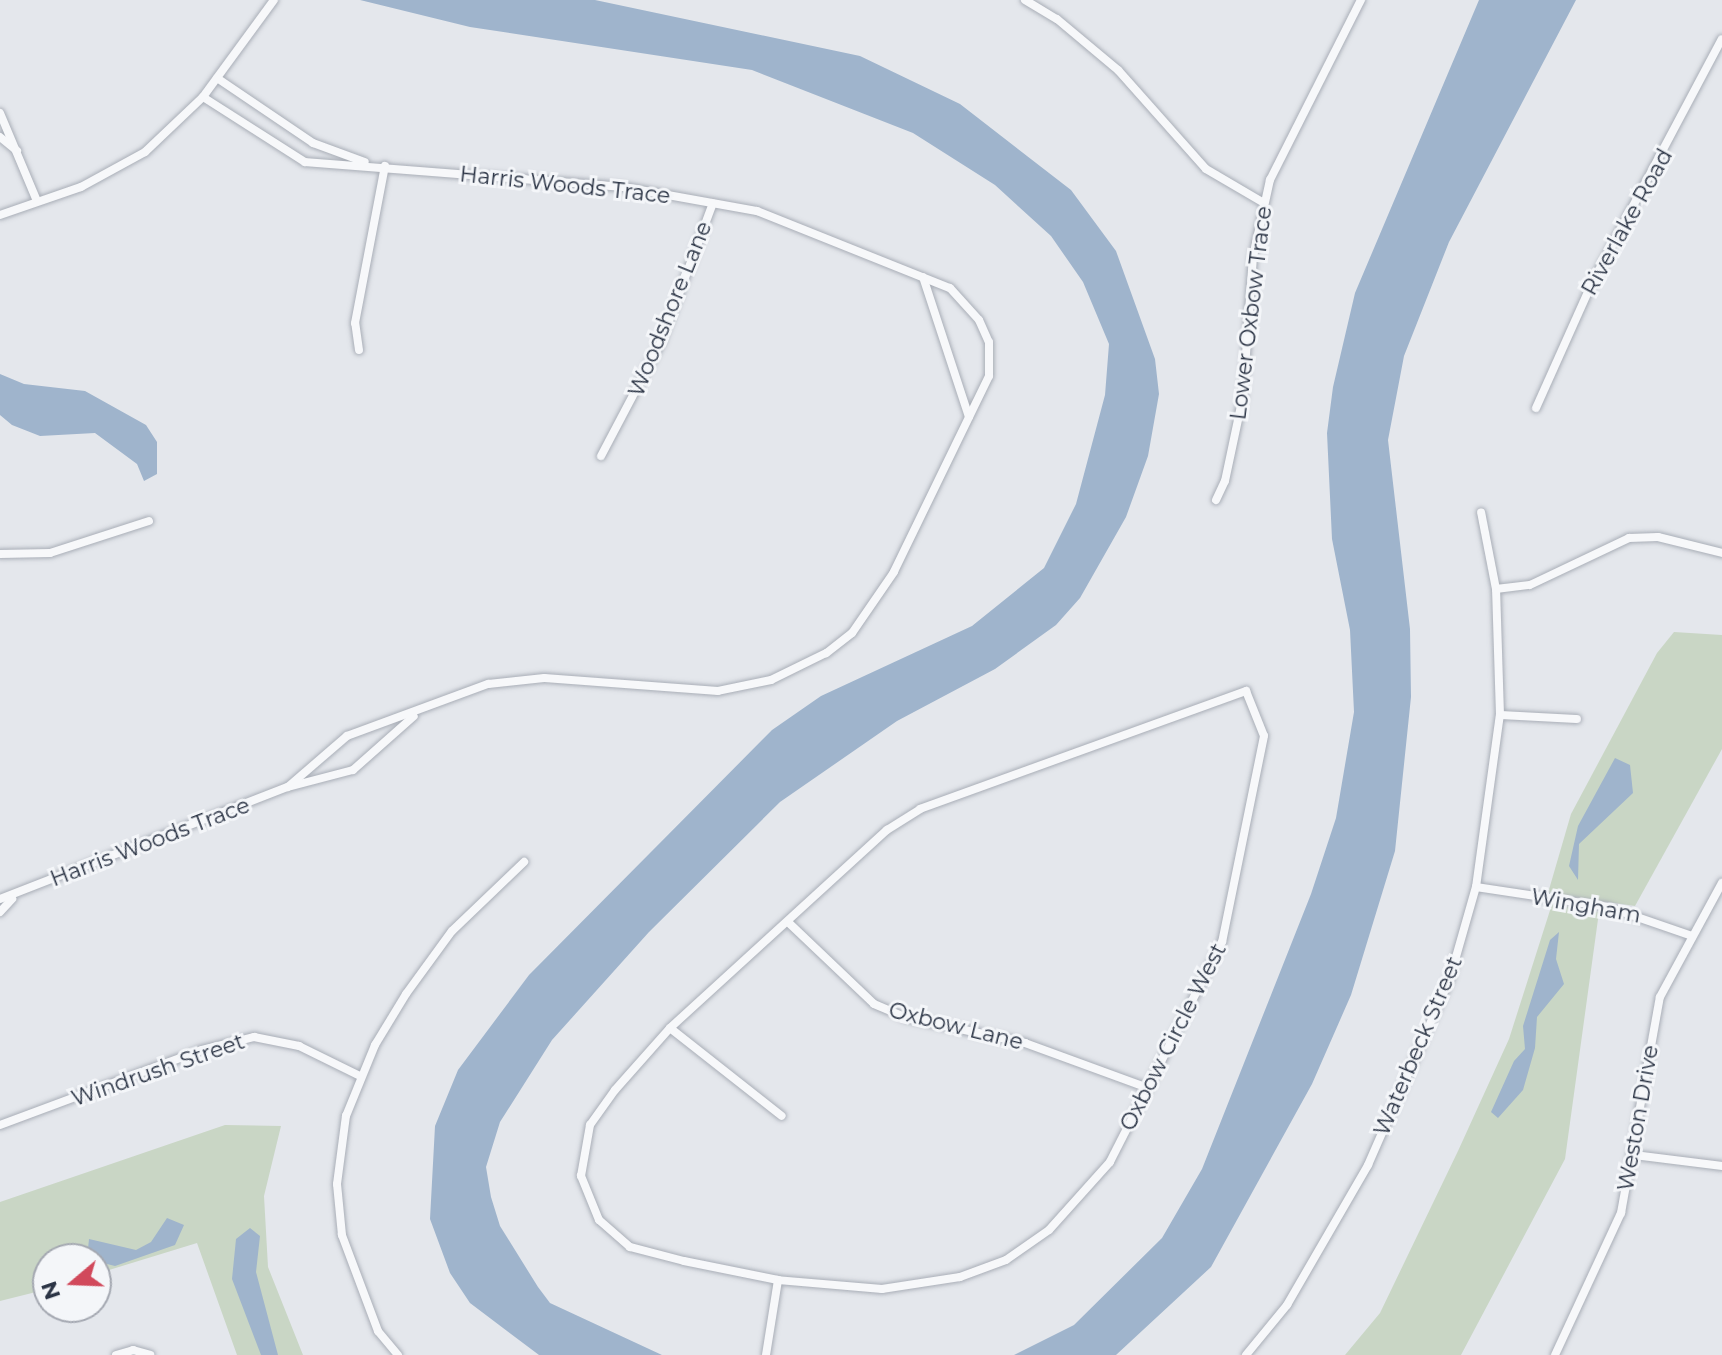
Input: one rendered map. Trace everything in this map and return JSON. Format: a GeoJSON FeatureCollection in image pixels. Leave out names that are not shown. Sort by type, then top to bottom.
{"type":"FeatureCollection","features":[{"type":"Feature","properties":{"kind":"street"},"geometry":{"type":"LineString","coordinates":[[0,215],[81,187],[145,152],[203,97],[274,0]]}},
{"type":"Feature","properties":{"kind":"street"},"geometry":{"type":"LineString","coordinates":[[1025,0],[1057,19],[1118,70],[1206,169],[1264,203]]}},
{"type":"Feature","properties":{"kind":"street","name":"Lower Oxbow Trace"},"geometry":{"type":"LineString","coordinates":[[1216,500],[1225,481],[1243,396],[1253,257],[1264,203],[1285,147],[1361,0]]}},
{"type":"Feature","properties":{"kind":"street","name":"Riverlake Road"},"geometry":{"type":"LineString","coordinates":[[1536,408],[1592,283],[1722,39]]}},
{"type":"Feature","properties":{"kind":"street","name":"Harris Woods Trace"},"geometry":{"type":"LineString","coordinates":[[217,78],[313,143],[385,166]]}},
{"type":"Feature","properties":{"kind":"street","name":"Harris Woods Trace"},"geometry":{"type":"LineString","coordinates":[[203,97],[297,159],[623,187],[757,211],[950,288],[967,304],[989,342],[989,376],[871,610],[852,633],[800,669],[718,691],[544,678],[512,681],[466,692],[416,714],[347,736],[288,787]]}},
{"type":"Feature","properties":{"kind":"street"},"geometry":{"type":"LineString","coordinates":[[0,113],[37,201]]}},
{"type":"Feature","properties":{"kind":"street"},"geometry":{"type":"LineString","coordinates":[[0,137],[17,151]]}},
{"type":"Feature","properties":{"kind":"street"},"geometry":{"type":"LineString","coordinates":[[359,350],[355,323],[385,166]]}},
{"type":"Feature","properties":{"kind":"street","name":"Woodshore Lane"},"geometry":{"type":"LineString","coordinates":[[601,456],[661,342],[713,203]]}},
{"type":"Feature","properties":{"kind":"street"},"geometry":{"type":"LineString","coordinates":[[923,277],[969,418]]}},
{"type":"Feature","properties":{"kind":"street","name":"Waterbeck Street"},"geometry":{"type":"LineString","coordinates":[[1246,1355],[1287,1305],[1368,1165],[1450,978],[1476,887],[1500,715],[1496,589],[1481,512]]}},
{"type":"Feature","properties":{"kind":"street"},"geometry":{"type":"LineString","coordinates":[[0,554],[50,553],[149,521]]}},
{"type":"Feature","properties":{"kind":"street"},"geometry":{"type":"LineString","coordinates":[[1496,589],[1530,585],[1629,538],[1658,537],[1722,553]]}},
{"type":"Feature","properties":{"kind":"street","name":"Oxbow Circle West"},"geometry":{"type":"LineString","coordinates":[[1246,691],[1264,736],[1222,942],[1110,1162],[1082,1197],[1049,1230],[1006,1260],[960,1277],[882,1289],[778,1280],[630,1247],[599,1220],[581,1176],[590,1125],[670,1028],[789,923],[887,830],[920,809],[1246,691]]}},
{"type":"Feature","properties":{"kind":"street","name":"Harris Woods Trace"},"geometry":{"type":"LineString","coordinates":[[0,899],[12,898],[288,787],[353,770],[416,714]]}},
{"type":"Feature","properties":{"kind":"street"},"geometry":{"type":"LineString","coordinates":[[1500,715],[1577,719]]}},
{"type":"Feature","properties":{"kind":"street"},"geometry":{"type":"LineString","coordinates":[[398,1355],[378,1331],[342,1235],[339,1152],[360,1076],[406,994],[452,931],[524,862]]}},
{"type":"Feature","properties":{"kind":"street","name":"Weston Drive"},"geometry":{"type":"LineString","coordinates":[[1555,1355],[1621,1213],[1634,1155],[1660,997],[1722,883]]}},
{"type":"Feature","properties":{"kind":"street","name":"Wingham"},"geometry":{"type":"LineString","coordinates":[[1476,887],[1608,907],[1692,936]]}},
{"type":"Feature","properties":{"kind":"street","name":"Harris Woods Trace"},"geometry":{"type":"LineString","coordinates":[[0,912],[12,898]]}},
{"type":"Feature","properties":{"kind":"street","name":"Oxbow Lane"},"geometry":{"type":"LineString","coordinates":[[789,923],[874,1004],[904,1017],[1025,1043],[1148,1088]]}},
{"type":"Feature","properties":{"kind":"street"},"geometry":{"type":"LineString","coordinates":[[670,1028],[782,1116]]}},
{"type":"Feature","properties":{"kind":"street","name":"Windrush Street"},"geometry":{"type":"LineString","coordinates":[[0,1125],[202,1050],[254,1037],[299,1046],[360,1076]]}},
{"type":"Feature","properties":{"kind":"street"},"geometry":{"type":"LineString","coordinates":[[1634,1155],[1722,1166]]}},
{"type":"Feature","properties":{"kind":"street"},"geometry":{"type":"LineString","coordinates":[[766,1355],[778,1280]]}},
{"type":"Feature","properties":{"kind":"street"},"geometry":{"type":"LineString","coordinates":[[116,1355],[133,1350],[150,1355]]}},
{"type":"Feature","properties":{"kind":"green space"},"geometry":{"type":"Polygon","coordinates":[[[1674,632],[1722,635],[1722,749],[1635,906],[1548,893],[1571,814],[1657,653],[1674,632]]]}},
{"type":"Feature","properties":{"kind":"green space"},"geometry":{"type":"Polygon","coordinates":[[[1552,904],[1599,912],[1565,1159],[1461,1355],[1345,1355],[1380,1313],[1458,1151],[1509,1039],[1552,904]]]}},
{"type":"Feature","properties":{"kind":"green space"},"geometry":{"type":"Polygon","coordinates":[[[225,1125],[281,1126],[264,1196],[268,1267],[303,1355],[237,1355],[197,1243],[112,1269],[112,1243],[32,1243],[32,1293],[0,1301],[0,1202],[225,1125]]]}},
{"type":"Feature","properties":{"kind":"water"},"geometry":{"type":"Polygon","coordinates":[[[360,0],[595,0],[860,56],[960,104],[1071,190],[1116,251],[1155,359],[1159,394],[1148,456],[1126,517],[1080,598],[1056,625],[995,669],[897,721],[780,802],[649,932],[552,1040],[500,1122],[486,1167],[491,1197],[500,1226],[538,1287],[550,1303],[662,1355],[539,1355],[470,1303],[450,1273],[430,1219],[435,1126],[458,1070],[529,975],[772,730],[821,696],[972,626],[1044,568],[1076,504],[1105,395],[1109,344],[1083,282],[1051,236],[995,185],[913,133],[752,70],[470,27],[360,0]]]}},
{"type":"Feature","properties":{"kind":"water"},"geometry":{"type":"Polygon","coordinates":[[[1479,0],[1576,0],[1449,242],[1404,356],[1388,440],[1410,629],[1411,697],[1395,851],[1351,995],[1312,1084],[1211,1267],[1116,1355],[1014,1355],[1074,1325],[1162,1238],[1202,1169],[1311,894],[1336,818],[1354,712],[1350,630],[1332,539],[1327,433],[1333,387],[1355,293],[1479,0]]]}},
{"type":"Feature","properties":{"kind":"water"},"geometry":{"type":"Polygon","coordinates":[[[0,374],[24,384],[85,391],[146,425],[157,442],[157,474],[144,481],[137,464],[95,433],[40,436],[12,425],[0,415],[0,374]]]}},
{"type":"Feature","properties":{"kind":"water"},"geometry":{"type":"Polygon","coordinates":[[[1615,758],[1630,765],[1633,793],[1579,844],[1578,880],[1569,866],[1578,826],[1615,758]]]}},
{"type":"Feature","properties":{"kind":"water"},"geometry":{"type":"Polygon","coordinates":[[[1559,932],[1556,959],[1564,984],[1537,1017],[1535,1048],[1523,1090],[1498,1118],[1491,1112],[1514,1061],[1525,1049],[1523,1026],[1550,940],[1559,932]]]}},
{"type":"Feature","properties":{"kind":"water"},"geometry":{"type":"Polygon","coordinates":[[[167,1218],[184,1225],[175,1245],[112,1265],[112,1244],[136,1250],[151,1242],[167,1218]]]}},
{"type":"Feature","properties":{"kind":"water"},"geometry":{"type":"Polygon","coordinates":[[[250,1228],[260,1236],[256,1272],[278,1355],[261,1355],[232,1279],[236,1239],[250,1228]]]}}]}
